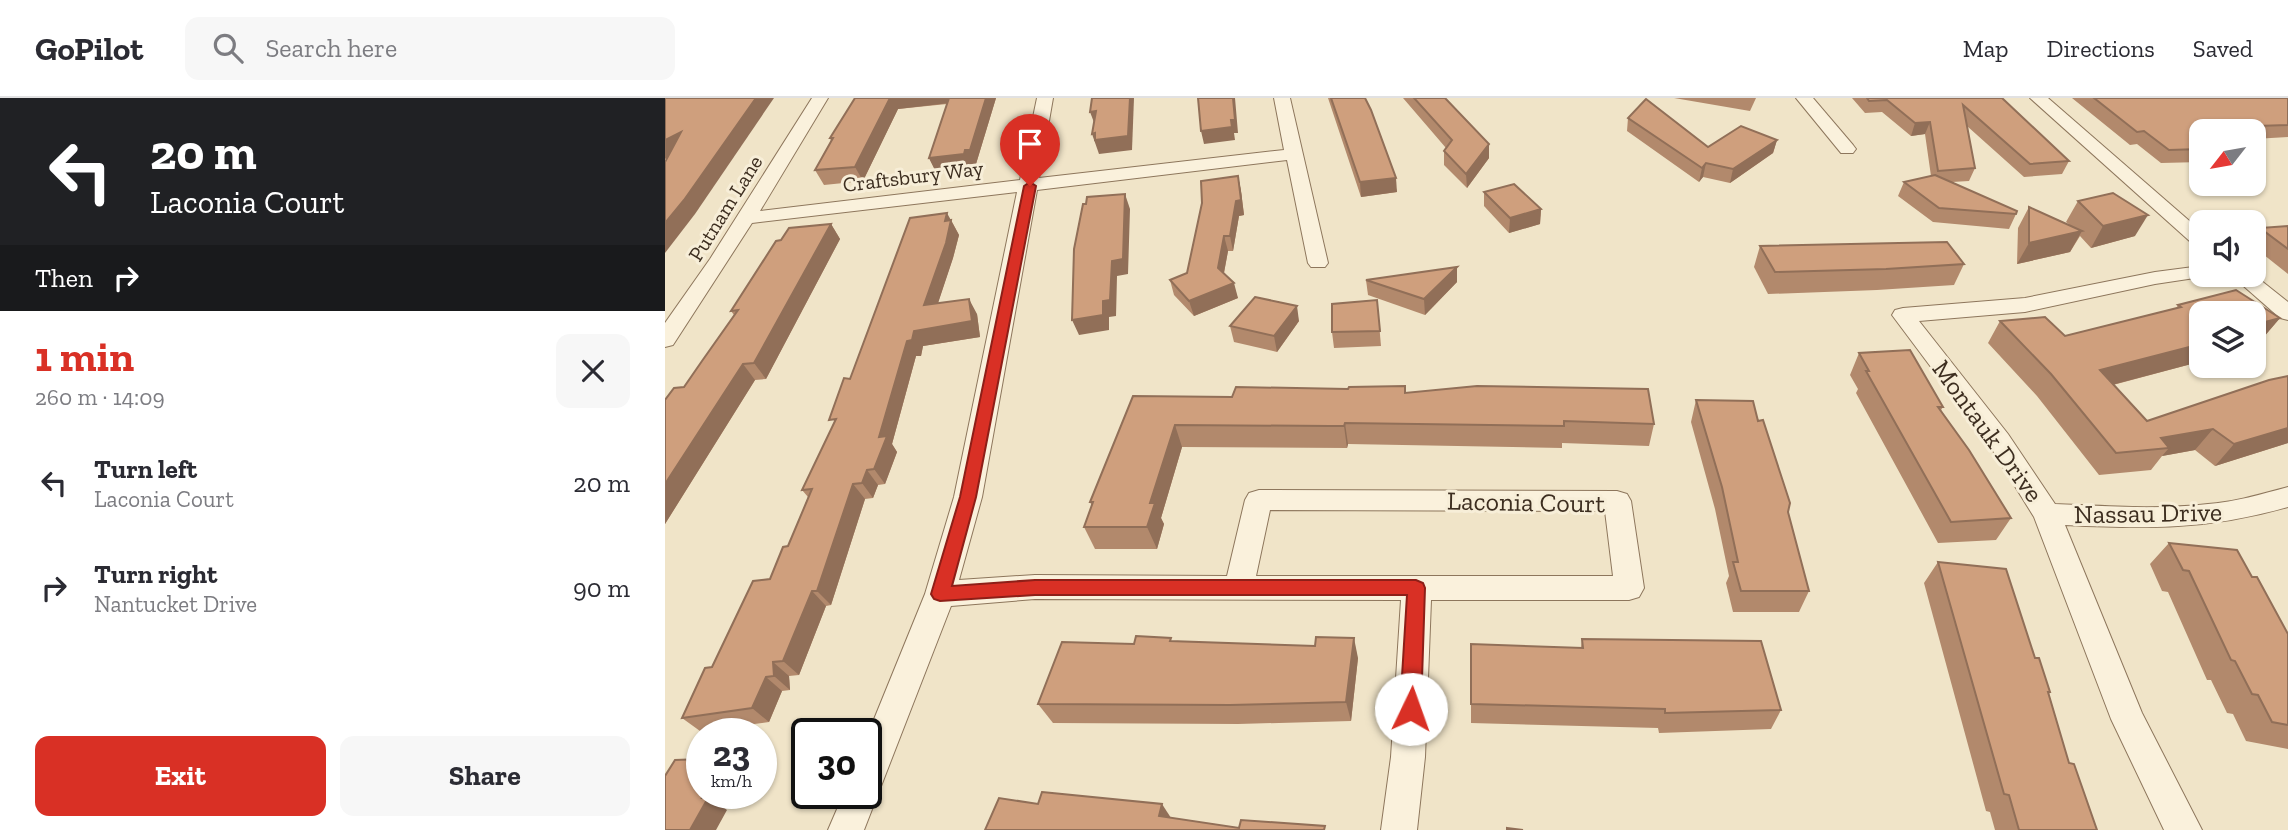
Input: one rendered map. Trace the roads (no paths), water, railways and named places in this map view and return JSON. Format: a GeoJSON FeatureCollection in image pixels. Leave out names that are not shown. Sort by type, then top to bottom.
{"type":"FeatureCollection","features":[{"type":"Feature","properties":{"kind":"street","name":"Putnam Lane"},"geometry":{"type":"LineString","coordinates":[[665,340],[746,218],[820,98]]}},
{"type":"Feature","properties":{"kind":"street"},"geometry":{"type":"LineString","coordinates":[[882,742],[940,594],[968,497],[1045,98]]}},
{"type":"Feature","properties":{"kind":"street"},"geometry":{"type":"LineString","coordinates":[[1282,98],[1318,262]]}},
{"type":"Feature","properties":{"kind":"street"},"geometry":{"type":"LineString","coordinates":[[1804,98],[1847,149]]}},
{"type":"Feature","properties":{"kind":"street"},"geometry":{"type":"LineString","coordinates":[[2038,98],[2189,231]]}},
{"type":"Feature","properties":{"kind":"street","name":"Craftsbury Way"},"geometry":{"type":"LineString","coordinates":[[746,218],[1294,154]]}},
{"type":"Feature","properties":{"kind":"street","name":"Montauk Drive"},"geometry":{"type":"LineString","coordinates":[[2185,830],[2159,785],[2128,719],[2047,514],[1999,440],[1903,315],[2025,305],[2189,274]]}},
{"type":"Feature","properties":{"kind":"street"},"geometry":{"type":"LineString","coordinates":[[2256,287],[2288,313]]}},
{"type":"Feature","properties":{"kind":"street","name":"Nassau Drive"},"geometry":{"type":"LineString","coordinates":[[2047,514],[2157,518],[2201,516],[2240,510],[2288,497]]}},
{"type":"Feature","properties":{"kind":"street","name":"Laconia Court"},"geometry":{"type":"LineString","coordinates":[[940,594],[1035,587],[1629,588],[1616,501],[1259,500],[1239,587]]}},
{"type":"Feature","properties":{"kind":"street"},"geometry":{"type":"LineString","coordinates":[[1399,830],[1408,757],[1416,588]]}},
{"type":"Feature","properties":{"kind":"street"},"geometry":{"type":"LineString","coordinates":[[846,830],[855,809]]}}]}
